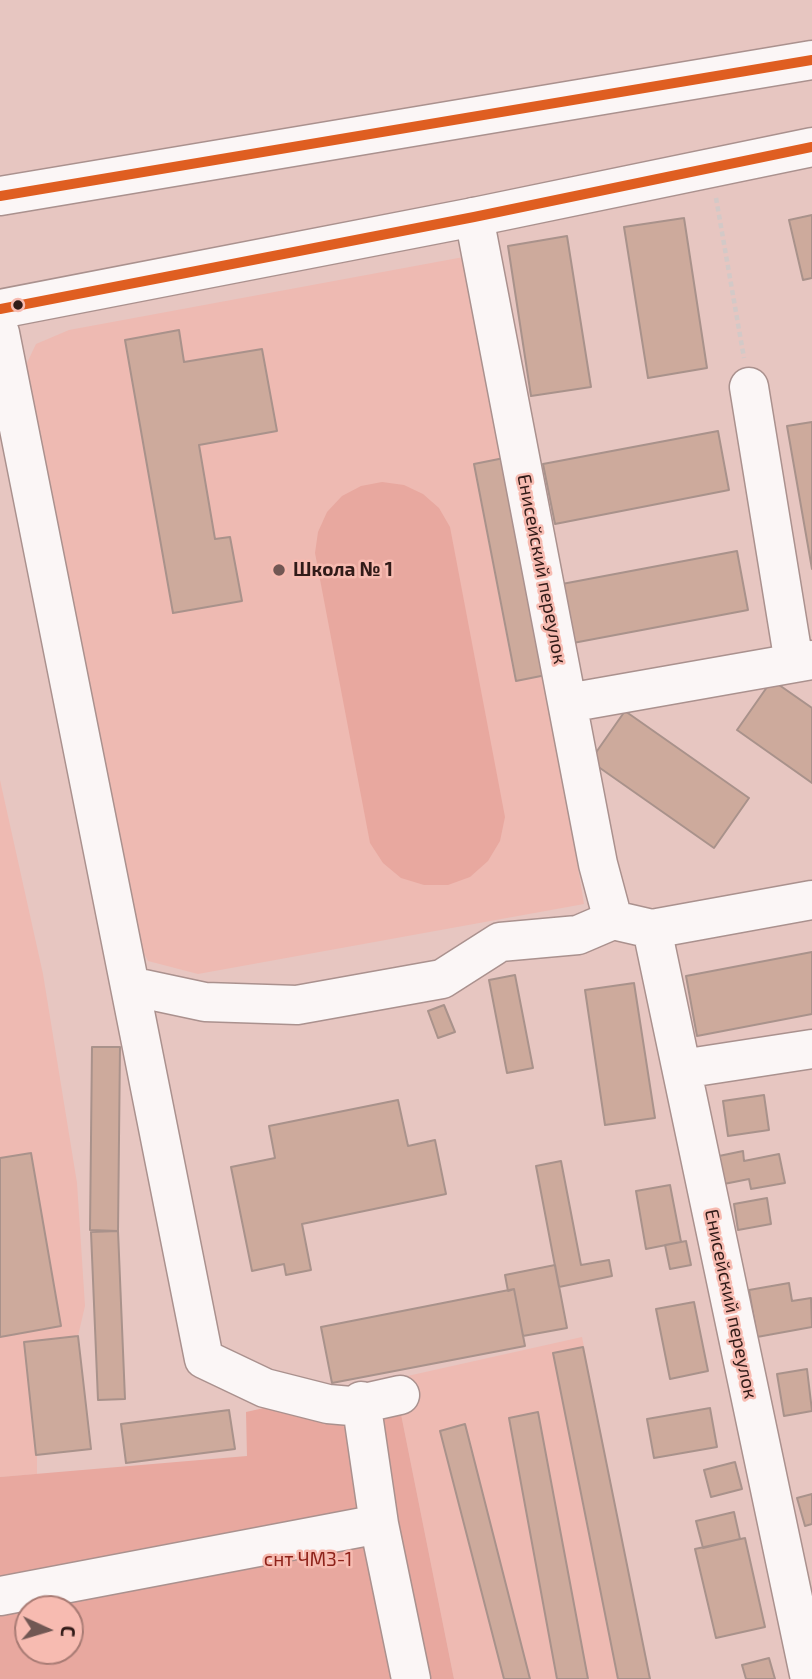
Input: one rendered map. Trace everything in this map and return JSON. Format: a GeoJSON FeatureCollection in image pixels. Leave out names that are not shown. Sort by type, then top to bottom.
{"type":"FeatureCollection","features":[{"type":"Feature","properties":{"kind":"main road"},"geometry":{"type":"LineString","coordinates":[[0,196],[812,60]]}},
{"type":"Feature","properties":{"kind":"main road"},"geometry":{"type":"LineString","coordinates":[[0,309],[474,217],[812,147]]}},
{"type":"Feature","properties":{"kind":"main road","name":"Енисейский переулок"},"geometry":{"type":"LineString","coordinates":[[474,217],[598,863],[613,920]]}},
{"type":"Feature","properties":{"kind":"main road"},"geometry":{"type":"LineString","coordinates":[[0,333],[204,1359],[265,1388],[328,1404],[351,1406],[361,1401],[400,1395]]}},
{"type":"Feature","properties":{"kind":"main road"},"geometry":{"type":"LineString","coordinates":[[568,703],[803,661],[749,387]]}},
{"type":"Feature","properties":{"kind":"main road"},"geometry":{"type":"LineString","coordinates":[[130,986],[205,1002],[297,1005],[442,979],[500,942],[578,935],[613,920],[652,929],[812,900]]}},
{"type":"Feature","properties":{"kind":"main road","name":"Енисейский переулок"},"geometry":{"type":"LineString","coordinates":[[652,929],[810,1679]]}},
{"type":"Feature","properties":{"kind":"main road"},"geometry":{"type":"LineString","coordinates":[[682,1069],[812,1049]]}},
{"type":"Feature","properties":{"kind":"main road"},"geometry":{"type":"LineString","coordinates":[[361,1401],[379,1524],[411,1679]]}},
{"type":"Feature","properties":{"kind":"main road"},"geometry":{"type":"LineString","coordinates":[[0,1596],[379,1524]]}},
{"type":"Feature","properties":{"kind":"path"},"geometry":{"type":"LineString","coordinates":[[711,168],[749,387]]}},
{"type":"Feature","properties":{"kind":"shaded area","name":"Школа № 1"},"geometry":{"type":"Polygon","coordinates":[[[469,256],[504,458],[474,465],[515,681],[546,675],[584,904],[198,974],[148,961],[137,941],[25,367],[36,344],[69,330],[469,256]]]}},
{"type":"Feature","properties":{"kind":"shaded area"},"geometry":{"type":"Polygon","coordinates":[[[0,780],[43,974],[77,1183],[85,1306],[78,1336],[91,1449],[37,1455],[37,1474],[0,1477],[0,780]]]}},
{"type":"Feature","properties":{"kind":"shaded area"},"geometry":{"type":"Polygon","coordinates":[[[582,1337],[650,1679],[454,1679],[394,1379],[582,1337]]]}},
{"type":"Feature","properties":{"kind":"green space"},"geometry":{"type":"Polygon","coordinates":[[[382,482],[404,485],[423,494],[439,508],[450,527],[505,817],[500,841],[488,861],[470,877],[448,885],[424,885],[401,878],[383,863],[370,843],[315,553],[318,532],[327,512],[342,496],[361,486],[382,482]]]}},
{"type":"Feature","properties":{"kind":"green space","name":"снт ЧМЗ-1"},"geometry":{"type":"Polygon","coordinates":[[[394,1379],[454,1679],[0,1679],[0,1477],[247,1456],[246,1412],[394,1379]]]}},
{"type":"Feature","properties":{"kind":"building"},"geometry":{"type":"Polygon","coordinates":[[[812,215],[812,278],[803,280],[789,220],[812,215]]]}},
{"type":"Feature","properties":{"kind":"building"},"geometry":{"type":"Polygon","coordinates":[[[684,218],[707,368],[648,378],[624,227],[684,218]]]}},
{"type":"Feature","properties":{"kind":"building"},"geometry":{"type":"Polygon","coordinates":[[[567,236],[591,387],[531,396],[508,246],[567,236]]]}},
{"type":"Feature","properties":{"kind":"building"},"geometry":{"type":"Polygon","coordinates":[[[179,330],[184,362],[262,349],[277,431],[199,445],[215,539],[230,537],[242,601],[173,613],[125,340],[179,330]]]}},
{"type":"Feature","properties":{"kind":"building"},"geometry":{"type":"Polygon","coordinates":[[[812,422],[812,569],[787,426],[812,422]]]}},
{"type":"Feature","properties":{"kind":"building"},"geometry":{"type":"Polygon","coordinates":[[[718,431],[729,490],[555,524],[543,464],[718,431]]]}},
{"type":"Feature","properties":{"kind":"building"},"geometry":{"type":"Polygon","coordinates":[[[504,458],[546,675],[516,681],[474,464],[504,458]]]}},
{"type":"Feature","properties":{"kind":"building"},"geometry":{"type":"Polygon","coordinates":[[[737,551],[748,610],[573,643],[562,584],[737,551]]]}},
{"type":"Feature","properties":{"kind":"building"},"geometry":{"type":"Polygon","coordinates":[[[772,680],[812,708],[812,783],[737,730],[772,680]]]}},
{"type":"Feature","properties":{"kind":"building"},"geometry":{"type":"Polygon","coordinates":[[[625,711],[749,798],[714,848],[590,761],[625,711]]]}},
{"type":"Feature","properties":{"kind":"building"},"geometry":{"type":"Polygon","coordinates":[[[812,952],[812,1014],[697,1036],[686,976],[812,952]]]}},
{"type":"Feature","properties":{"kind":"building"},"geometry":{"type":"Polygon","coordinates":[[[515,975],[533,1068],[507,1073],[489,980],[515,975]]]}},
{"type":"Feature","properties":{"kind":"building"},"geometry":{"type":"Polygon","coordinates":[[[634,983],[655,1118],[605,1125],[585,990],[634,983]]]}},
{"type":"Feature","properties":{"kind":"building"},"geometry":{"type":"Polygon","coordinates":[[[444,1005],[455,1032],[438,1038],[428,1011],[444,1005]]]}},
{"type":"Feature","properties":{"kind":"building"},"geometry":{"type":"Polygon","coordinates":[[[92,1047],[120,1047],[118,1231],[90,1230],[92,1047]]]}},
{"type":"Feature","properties":{"kind":"building"},"geometry":{"type":"Polygon","coordinates":[[[764,1095],[769,1130],[728,1136],[723,1101],[764,1095]]]}},
{"type":"Feature","properties":{"kind":"building"},"geometry":{"type":"Polygon","coordinates":[[[398,1100],[408,1146],[435,1140],[446,1194],[302,1224],[311,1270],[286,1275],[284,1264],[252,1271],[231,1167],[275,1158],[269,1126],[398,1100]]]}},
{"type":"Feature","properties":{"kind":"building"},"geometry":{"type":"Polygon","coordinates":[[[743,1151],[744,1161],[779,1154],[785,1183],[751,1189],[749,1179],[724,1184],[719,1156],[743,1151]]]}},
{"type":"Feature","properties":{"kind":"building"},"geometry":{"type":"Polygon","coordinates":[[[31,1153],[61,1326],[0,1337],[0,1158],[31,1153]]]}},
{"type":"Feature","properties":{"kind":"building"},"geometry":{"type":"Polygon","coordinates":[[[561,1161],[581,1265],[609,1260],[612,1276],[559,1287],[536,1166],[561,1161]]]}},
{"type":"Feature","properties":{"kind":"building"},"geometry":{"type":"Polygon","coordinates":[[[670,1185],[681,1242],[646,1249],[636,1191],[670,1185]]]}},
{"type":"Feature","properties":{"kind":"building"},"geometry":{"type":"Polygon","coordinates":[[[767,1198],[771,1224],[738,1230],[734,1204],[767,1198]]]}},
{"type":"Feature","properties":{"kind":"building"},"geometry":{"type":"Polygon","coordinates":[[[118,1231],[125,1399],[98,1400],[91,1232],[118,1231]]]}},
{"type":"Feature","properties":{"kind":"building"},"geometry":{"type":"Polygon","coordinates":[[[686,1241],[691,1265],[670,1269],[665,1245],[686,1241]]]}},
{"type":"Feature","properties":{"kind":"building"},"geometry":{"type":"Polygon","coordinates":[[[555,1265],[567,1328],[523,1336],[514,1289],[508,1291],[505,1275],[555,1265]]]}},
{"type":"Feature","properties":{"kind":"building"},"geometry":{"type":"Polygon","coordinates":[[[789,1283],[792,1301],[811,1298],[812,1327],[757,1337],[749,1290],[789,1283]]]}},
{"type":"Feature","properties":{"kind":"building"},"geometry":{"type":"Polygon","coordinates":[[[514,1289],[525,1346],[332,1383],[321,1327],[514,1289]]]}},
{"type":"Feature","properties":{"kind":"building"},"geometry":{"type":"Polygon","coordinates":[[[694,1302],[708,1371],[670,1379],[656,1309],[694,1302]]]}},
{"type":"Feature","properties":{"kind":"building"},"geometry":{"type":"Polygon","coordinates":[[[78,1336],[91,1449],[36,1455],[24,1342],[78,1336]]]}},
{"type":"Feature","properties":{"kind":"building"},"geometry":{"type":"Polygon","coordinates":[[[583,1347],[650,1679],[618,1679],[553,1353],[583,1347]]]}},
{"type":"Feature","properties":{"kind":"building"},"geometry":{"type":"Polygon","coordinates":[[[807,1369],[812,1411],[784,1416],[777,1374],[807,1369]]]}},
{"type":"Feature","properties":{"kind":"building"},"geometry":{"type":"Polygon","coordinates":[[[710,1408],[717,1447],[654,1458],[647,1419],[710,1408]]]}},
{"type":"Feature","properties":{"kind":"building"},"geometry":{"type":"Polygon","coordinates":[[[229,1410],[235,1449],[126,1463],[121,1424],[229,1410]]]}},
{"type":"Feature","properties":{"kind":"building"},"geometry":{"type":"Polygon","coordinates":[[[538,1412],[588,1679],[557,1679],[509,1418],[538,1412]]]}},
{"type":"Feature","properties":{"kind":"building"},"geometry":{"type":"Polygon","coordinates":[[[465,1424],[530,1679],[504,1679],[440,1431],[465,1424]]]}},
{"type":"Feature","properties":{"kind":"building"},"geometry":{"type":"Polygon","coordinates":[[[735,1462],[742,1489],[711,1497],[704,1470],[735,1462]]]}},
{"type":"Feature","properties":{"kind":"building"},"geometry":{"type":"Polygon","coordinates":[[[812,1494],[812,1524],[805,1526],[797,1498],[812,1494]]]}},
{"type":"Feature","properties":{"kind":"building"},"geometry":{"type":"Polygon","coordinates":[[[734,1512],[740,1539],[703,1548],[696,1521],[734,1512]]]}},
{"type":"Feature","properties":{"kind":"building"},"geometry":{"type":"Polygon","coordinates":[[[745,1538],[765,1627],[716,1638],[695,1549],[745,1538]]]}},
{"type":"Feature","properties":{"kind":"building"},"geometry":{"type":"Polygon","coordinates":[[[769,1658],[775,1679],[746,1679],[742,1665],[769,1658]]]}},
{"type":"Feature","properties":{"kind":"transit line"},"geometry":{"type":"LineString","coordinates":[[0,196],[812,60]]}},
{"type":"Feature","properties":{"kind":"transit line"},"geometry":{"type":"LineString","coordinates":[[0,309],[474,217],[812,147]]}},
{"type":"Feature","properties":{"kind":"place","name":"Школа № 1"},"geometry":{"type":"Point","coordinates":[279,570]}}]}
